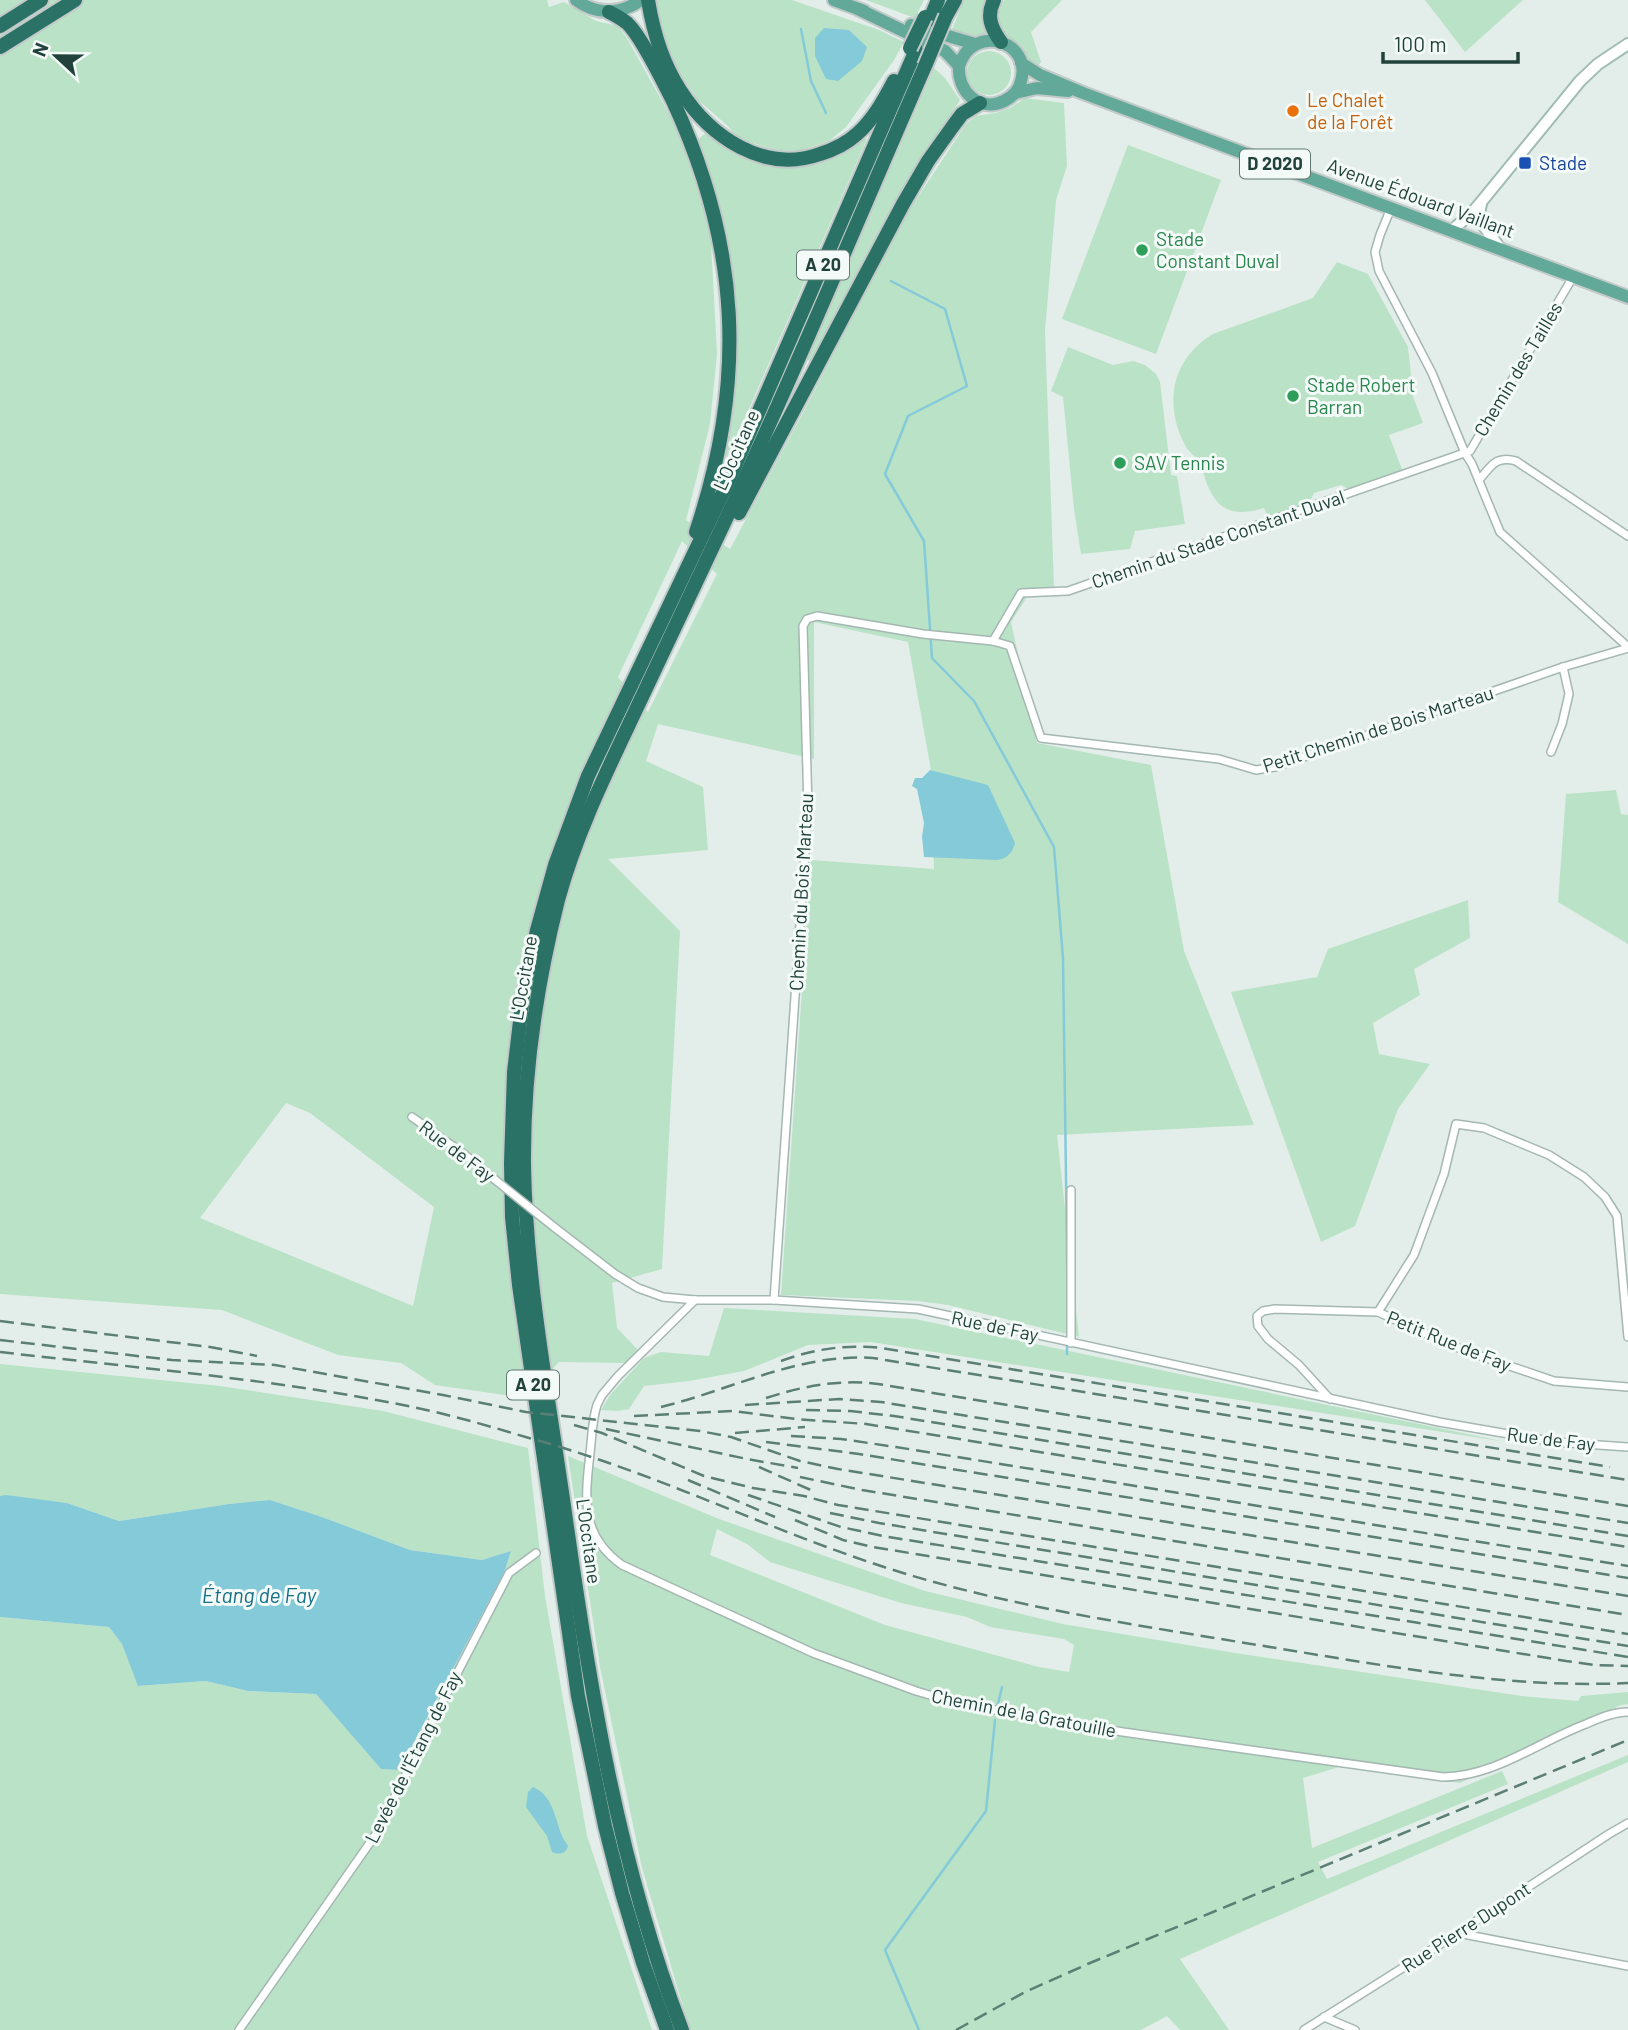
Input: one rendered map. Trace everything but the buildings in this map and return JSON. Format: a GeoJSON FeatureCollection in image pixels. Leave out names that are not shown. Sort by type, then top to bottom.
{"type":"FeatureCollection","features":[{"type":"Feature","properties":{"kind":"highway"},"geometry":{"type":"LineString","coordinates":[[0,26],[41,0]]}},
{"type":"Feature","properties":{"kind":"highway"},"geometry":{"type":"LineString","coordinates":[[0,47],[75,0]]}},
{"type":"Feature","properties":{"kind":"highway"},"geometry":{"type":"LineString","coordinates":[[648,0],[650,16],[667,67],[680,91],[698,113],[716,132],[738,147],[782,161],[807,159],[831,151],[856,135],[879,107],[913,49]]}},
{"type":"Feature","properties":{"kind":"highway","name":"L'Occitane"},"geometry":{"type":"LineString","coordinates":[[667,2030],[622,1893],[578,1696],[519,1285],[512,1217],[511,1163],[513,1072],[523,996],[555,865],[604,740],[729,480],[936,0]]}},
{"type":"Feature","properties":{"kind":"highway","name":"L'Occitane"},"geometry":{"type":"LineString","coordinates":[[682,2030],[635,1888],[618,1821],[592,1692],[533,1284],[527,1224],[524,1165],[531,1039],[560,893],[602,780],[746,477],[954,0]]}},
{"type":"Feature","properties":{"kind":"highway"},"geometry":{"type":"LineString","coordinates":[[994,0],[989,15],[991,25],[1001,42]]}},
{"type":"Feature","properties":{"kind":"highway"},"geometry":{"type":"LineString","coordinates":[[609,12],[634,31],[667,90],[703,174],[722,248],[730,334],[721,439],[712,482],[678,586]]}},
{"type":"Feature","properties":{"kind":"highway"},"geometry":{"type":"LineString","coordinates":[[706,561],[725,539],[928,161],[962,114],[980,103]]}},
{"type":"Feature","properties":{"kind":"main road"},"geometry":{"type":"LineString","coordinates":[[576,0],[592,9],[609,12],[623,9],[640,0]]}},
{"type":"Feature","properties":{"kind":"main road"},"geometry":{"type":"LineString","coordinates":[[834,0],[975,44]]}},
{"type":"Feature","properties":{"kind":"main road"},"geometry":{"type":"LineString","coordinates":[[858,9],[945,51],[959,66]]}},
{"type":"Feature","properties":{"kind":"main road"},"geometry":{"type":"LineString","coordinates":[[988,40],[1001,42],[1013,50],[1021,63],[1021,82],[1015,93],[999,103],[980,103],[965,91],[959,79],[959,66],[965,53],[975,44],[988,40]]}},
{"type":"Feature","properties":{"kind":"main road","name":"D 2020"},"geometry":{"type":"LineString","coordinates":[[1021,63],[1040,75],[1083,93]]}},
{"type":"Feature","properties":{"kind":"main road","name":"D 2020"},"geometry":{"type":"LineString","coordinates":[[1015,93],[1037,88],[1083,93]]}},
{"type":"Feature","properties":{"kind":"main road","name":"Avenue Édouard Vaillant"},"geometry":{"type":"LineString","coordinates":[[1083,93],[1628,297]]}},
{"type":"Feature","properties":{"kind":"street"},"geometry":{"type":"LineString","coordinates":[[1467,236],[1482,201],[1580,81],[1598,64],[1628,44]]}},
{"type":"Feature","properties":{"kind":"street"},"geometry":{"type":"LineString","coordinates":[[1391,208],[1375,252],[1379,271],[1433,373],[1465,453]]}},
{"type":"Feature","properties":{"kind":"street"},"geometry":{"type":"LineString","coordinates":[[1452,230],[1474,216]]}},
{"type":"Feature","properties":{"kind":"street"},"geometry":{"type":"LineString","coordinates":[[1474,216],[1499,247]]}},
{"type":"Feature","properties":{"kind":"street","name":"Chemin des Tailles"},"geometry":{"type":"LineString","coordinates":[[1573,277],[1470,451],[1465,453],[1500,532],[1628,648]]}},
{"type":"Feature","properties":{"kind":"street","name":"Chemin du Stade Constant Duval"},"geometry":{"type":"LineString","coordinates":[[993,641],[1021,593],[1068,591],[1465,453]]}},
{"type":"Feature","properties":{"kind":"street"},"geometry":{"type":"LineString","coordinates":[[1479,480],[1494,463],[1505,458],[1516,461],[1628,536]]}},
{"type":"Feature","properties":{"kind":"street","name":"Chemin du Bois Marteau"},"geometry":{"type":"LineString","coordinates":[[774,1300],[808,809],[804,622],[817,616],[923,634],[993,641]]}},
{"type":"Feature","properties":{"kind":"street","name":"Petit Chemin de Bois Marteau"},"geometry":{"type":"LineString","coordinates":[[993,641],[1010,646],[1041,738],[1219,759],[1256,769],[1275,767],[1563,667],[1628,648]]}},
{"type":"Feature","properties":{"kind":"street"},"geometry":{"type":"LineString","coordinates":[[1551,752],[1562,724],[1569,694],[1563,667]]}},
{"type":"Feature","properties":{"kind":"street","name":"Rue de Fay"},"geometry":{"type":"LineString","coordinates":[[412,1117],[464,1154],[615,1274],[638,1288],[663,1297],[695,1300],[774,1300],[918,1309],[1439,1422],[1555,1442],[1628,1447]]}},
{"type":"Feature","properties":{"kind":"street"},"geometry":{"type":"LineString","coordinates":[[1378,1312],[1414,1255],[1444,1174],[1456,1124],[1484,1128],[1549,1155],[1584,1177],[1605,1197],[1617,1216],[1628,1337]]}},
{"type":"Feature","properties":{"kind":"street"},"geometry":{"type":"LineString","coordinates":[[1071,1190],[1071,1343]]}},
{"type":"Feature","properties":{"kind":"street","name":"Chemin de la Gratouille"},"geometry":{"type":"LineString","coordinates":[[695,1300],[618,1376],[597,1405],[587,1483],[589,1523],[605,1551],[622,1565],[813,1653],[916,1691],[960,1704],[1123,1732],[1443,1777],[1483,1772],[1560,1734],[1604,1716],[1628,1712]]}},
{"type":"Feature","properties":{"kind":"street","name":"Petit Rue de Fay"},"geometry":{"type":"LineString","coordinates":[[1330,1399],[1258,1326],[1257,1317],[1263,1311],[1275,1309],[1378,1312],[1463,1350],[1555,1381],[1628,1387]]}},
{"type":"Feature","properties":{"kind":"street","name":"Levée de l'Étang de Fay"},"geometry":{"type":"LineString","coordinates":[[239,2030],[376,1834],[509,1573],[536,1553]]}},
{"type":"Feature","properties":{"kind":"street","name":"Rue Pierre Dupont"},"geometry":{"type":"LineString","coordinates":[[1304,2030],[1628,1823]]}},
{"type":"Feature","properties":{"kind":"street"},"geometry":{"type":"LineString","coordinates":[[1458,1933],[1628,1966]]}},
{"type":"Feature","properties":{"kind":"street"},"geometry":{"type":"LineString","coordinates":[[1324,2017],[1355,2030]]}},
{"type":"Feature","properties":{"kind":"green space"},"geometry":{"type":"Polygon","coordinates":[[[0,0],[547,0],[549,7],[564,2],[596,21],[618,26],[678,130],[710,225],[717,354],[710,424],[686,520],[730,549],[904,218],[966,124],[976,116],[1010,108],[1025,98],[1064,103],[1067,166],[1056,200],[1045,331],[1054,588],[1027,597],[1011,622],[1037,743],[1151,765],[1184,951],[1254,1125],[1057,1135],[1079,1337],[948,1305],[918,1301],[781,1295],[811,860],[934,869],[931,770],[908,642],[814,622],[814,759],[658,724],[646,761],[703,787],[708,850],[608,859],[680,931],[662,1269],[612,1283],[617,1328],[639,1351],[627,1363],[559,1362],[526,1398],[435,1385],[401,1363],[338,1355],[222,1310],[0,1294],[0,0]],[[682,541],[618,677],[648,712],[717,574],[682,541]],[[286,1103],[200,1218],[413,1306],[434,1207],[310,1113],[286,1103]]]}},
{"type":"Feature","properties":{"kind":"green space"},"geometry":{"type":"Polygon","coordinates":[[[655,0],[792,0],[879,30],[904,42],[846,127],[829,141],[803,150],[778,151],[737,138],[728,126],[698,100],[675,66],[663,40],[655,0]]]}},
{"type":"Feature","properties":{"kind":"green space"},"geometry":{"type":"Polygon","coordinates":[[[866,0],[924,0],[915,18],[866,0]]]}},
{"type":"Feature","properties":{"kind":"green space"},"geometry":{"type":"Polygon","coordinates":[[[964,0],[989,0],[989,33],[969,40],[951,32],[964,0]]]}},
{"type":"Feature","properties":{"kind":"green space"},"geometry":{"type":"Polygon","coordinates":[[[1004,0],[1062,0],[1031,32],[1041,62],[1037,67],[1001,34],[996,17],[1004,0]]]}},
{"type":"Feature","properties":{"kind":"green space"},"geometry":{"type":"Polygon","coordinates":[[[1425,0],[1523,0],[1465,52],[1425,0]]]}},
{"type":"Feature","properties":{"kind":"green space"},"geometry":{"type":"Polygon","coordinates":[[[989,51],[1005,57],[1011,73],[1005,89],[989,95],[973,89],[967,73],[973,57],[989,51]]]}},
{"type":"Feature","properties":{"kind":"green space"},"geometry":{"type":"Polygon","coordinates":[[[934,68],[945,78],[960,100],[914,173],[812,363],[807,359],[934,68]]]}},
{"type":"Feature","properties":{"kind":"green space"},"geometry":{"type":"Polygon","coordinates":[[[706,133],[734,154],[753,162],[777,167],[827,161],[862,138],[867,139],[727,459],[725,450],[730,281],[720,209],[698,139],[706,133]]]}},
{"type":"Feature","properties":{"kind":"green space","name":"Stade Constant Duval"},"geometry":{"type":"Polygon","coordinates":[[[1128,145],[1221,180],[1156,354],[1062,319],[1128,145]]]}},
{"type":"Feature","properties":{"kind":"green space","name":"Stade Robert Barran"},"geometry":{"type":"Polygon","coordinates":[[[1337,262],[1368,274],[1408,347],[1411,374],[1409,386],[1423,423],[1389,435],[1403,472],[1351,490],[1341,485],[1314,493],[1309,503],[1268,517],[1264,508],[1237,512],[1223,507],[1212,494],[1199,462],[1186,447],[1179,431],[1173,399],[1180,370],[1199,344],[1213,334],[1313,298],[1337,262]]]}},
{"type":"Feature","properties":{"kind":"green space","name":"SAV Tennis"},"geometry":{"type":"Polygon","coordinates":[[[1068,347],[1113,365],[1133,361],[1145,365],[1156,374],[1160,382],[1171,475],[1177,476],[1185,524],[1135,531],[1130,549],[1081,554],[1063,397],[1051,391],[1068,347]]]}},
{"type":"Feature","properties":{"kind":"green space"},"geometry":{"type":"Polygon","coordinates":[[[1616,790],[1621,814],[1628,815],[1628,944],[1558,902],[1566,794],[1616,790]]]}},
{"type":"Feature","properties":{"kind":"green space"},"geometry":{"type":"Polygon","coordinates":[[[1468,900],[1470,938],[1414,969],[1420,995],[1373,1023],[1379,1054],[1430,1064],[1398,1109],[1355,1226],[1321,1242],[1231,992],[1317,977],[1328,949],[1468,900]]]}},
{"type":"Feature","properties":{"kind":"green space"},"geometry":{"type":"Polygon","coordinates":[[[724,1308],[915,1319],[1506,1442],[871,1342],[808,1345],[744,1371],[644,1386],[629,1409],[601,1410],[610,1395],[644,1358],[661,1352],[709,1356],[724,1308]]]}},
{"type":"Feature","properties":{"kind":"green space"},"geometry":{"type":"Polygon","coordinates":[[[0,1364],[220,1386],[383,1411],[528,1448],[545,1596],[587,1836],[652,2030],[0,2030],[0,1617],[109,1627],[122,1644],[139,1686],[206,1681],[248,1691],[316,1694],[381,1769],[399,1770],[504,1573],[511,1551],[482,1560],[410,1550],[270,1500],[119,1521],[67,1503],[0,1496],[0,1364]]]}},
{"type":"Feature","properties":{"kind":"green space"},"geometry":{"type":"Polygon","coordinates":[[[568,1456],[719,1519],[925,1591],[1063,1624],[1522,1696],[1578,1701],[1581,1696],[1628,1692],[1628,1704],[1460,1783],[1339,1767],[1303,1778],[1312,1848],[1502,1771],[1508,1784],[1318,1862],[1327,1879],[1628,1755],[1628,1762],[1180,1959],[1229,2030],[1180,2030],[1167,2016],[1141,2030],[690,2030],[642,1868],[600,1667],[568,1456]],[[717,1529],[710,1555],[885,1625],[1039,1667],[1069,1672],[1074,1645],[1064,1639],[990,1627],[967,1617],[901,1603],[770,1562],[747,1544],[717,1529]]]}},
{"type":"Feature","properties":{"kind":"water"},"geometry":{"type":"Polygon","coordinates":[[[824,28],[849,30],[867,47],[862,61],[838,81],[826,79],[815,56],[815,38],[824,28]]]}},
{"type":"Feature","properties":{"kind":"water"},"geometry":{"type":"Polygon","coordinates":[[[930,770],[988,785],[1015,843],[1009,854],[997,860],[924,857],[924,823],[917,789],[912,786],[915,778],[922,778],[930,770]]]}},
{"type":"Feature","properties":{"kind":"water","name":"Étang de Fay"},"geometry":{"type":"Polygon","coordinates":[[[0,1496],[67,1503],[119,1521],[270,1500],[410,1550],[482,1560],[511,1551],[504,1573],[399,1770],[381,1769],[316,1694],[248,1691],[206,1681],[138,1686],[122,1644],[109,1627],[0,1617],[0,1496]]]}},
{"type":"Feature","properties":{"kind":"water"},"geometry":{"type":"Polygon","coordinates":[[[533,1787],[549,1802],[568,1846],[560,1854],[552,1852],[547,1836],[526,1807],[528,1792],[533,1787]]]}},
{"type":"Feature","properties":{"kind":"waterway"},"geometry":{"type":"LineString","coordinates":[[801,29],[811,81],[826,113]]}},
{"type":"Feature","properties":{"kind":"waterway"},"geometry":{"type":"LineString","coordinates":[[891,281],[945,309],[967,386],[908,416],[885,474],[924,541],[932,658],[974,701],[1054,847],[1063,958],[1068,1326]]}},
{"type":"Feature","properties":{"kind":"waterway"},"geometry":{"type":"LineString","coordinates":[[1067,1345],[1067,1354]]}},
{"type":"Feature","properties":{"kind":"waterway"},"geometry":{"type":"LineString","coordinates":[[997,1708],[1002,1687]]}},
{"type":"Feature","properties":{"kind":"waterway"},"geometry":{"type":"LineString","coordinates":[[919,2030],[885,1950],[986,1811],[995,1720]]}},
{"type":"Feature","properties":{"kind":"railway"},"geometry":{"type":"LineString","coordinates":[[0,1321],[210,1347],[257,1356]]}},
{"type":"Feature","properties":{"kind":"railway"},"geometry":{"type":"LineString","coordinates":[[0,1340],[172,1360],[275,1365],[526,1412],[700,1431],[731,1437],[800,1461],[838,1469],[1628,1596]]}},
{"type":"Feature","properties":{"kind":"railway"},"geometry":{"type":"LineString","coordinates":[[781,1361],[830,1348],[881,1348],[1610,1467]]}},
{"type":"Feature","properties":{"kind":"railway"},"geometry":{"type":"LineString","coordinates":[[0,1352],[256,1381],[438,1413],[574,1451],[884,1567],[973,1592],[1063,1612],[1436,1673],[1532,1682],[1628,1683]]}},
{"type":"Feature","properties":{"kind":"railway"},"geometry":{"type":"LineString","coordinates":[[661,1407],[792,1367],[818,1361],[873,1358],[1628,1480]]}},
{"type":"Feature","properties":{"kind":"railway"},"geometry":{"type":"LineString","coordinates":[[766,1398],[821,1385],[849,1382],[878,1384],[1628,1506]]}},
{"type":"Feature","properties":{"kind":"railway"},"geometry":{"type":"LineString","coordinates":[[745,1405],[839,1399],[881,1402],[1628,1523]]}},
{"type":"Feature","properties":{"kind":"railway"},"geometry":{"type":"LineString","coordinates":[[806,1410],[894,1416],[1628,1536]]}},
{"type":"Feature","properties":{"kind":"railway"},"geometry":{"type":"LineString","coordinates":[[634,1416],[732,1411],[866,1424],[1628,1547]]}},
{"type":"Feature","properties":{"kind":"railway"},"geometry":{"type":"LineString","coordinates":[[574,1425],[602,1433],[704,1476],[838,1505],[1628,1634]]}},
{"type":"Feature","properties":{"kind":"railway"},"geometry":{"type":"LineString","coordinates":[[735,1433],[805,1427]]}},
{"type":"Feature","properties":{"kind":"railway"},"geometry":{"type":"LineString","coordinates":[[606,1429],[798,1468]]}},
{"type":"Feature","properties":{"kind":"railway"},"geometry":{"type":"LineString","coordinates":[[791,1436],[841,1439],[896,1447],[1628,1566]]}},
{"type":"Feature","properties":{"kind":"railway"},"geometry":{"type":"LineString","coordinates":[[766,1442],[859,1454],[1628,1578]]}},
{"type":"Feature","properties":{"kind":"railway"},"geometry":{"type":"LineString","coordinates":[[759,1467],[813,1491]]}},
{"type":"Feature","properties":{"kind":"railway"},"geometry":{"type":"LineString","coordinates":[[800,1477],[862,1490],[1628,1615]]}},
{"type":"Feature","properties":{"kind":"railway"},"geometry":{"type":"LineString","coordinates":[[688,1480],[775,1517]]}},
{"type":"Feature","properties":{"kind":"railway"},"geometry":{"type":"LineString","coordinates":[[748,1495],[841,1527],[883,1536],[1628,1657]]}},
{"type":"Feature","properties":{"kind":"railway"},"geometry":{"type":"LineString","coordinates":[[830,1513],[1628,1646]]}},
{"type":"Feature","properties":{"kind":"railway"},"geometry":{"type":"LineString","coordinates":[[795,1520],[843,1540],[873,1547],[1566,1661],[1628,1666]]}},
{"type":"Feature","properties":{"kind":"railway"},"geometry":{"type":"LineString","coordinates":[[956,2030],[1025,1992],[1090,1963],[1628,1740]]}},
{"type":"Feature","properties":{"kind":"place","name":"Le Chalet de la Forêt"},"geometry":{"type":"Point","coordinates":[1293,111]}},
{"type":"Feature","properties":{"kind":"place","name":"Stade"},"geometry":{"type":"Point","coordinates":[1525,163]}},
{"type":"Feature","properties":{"kind":"place","name":"Stade Constant Duval"},"geometry":{"type":"Point","coordinates":[1142,250]}},
{"type":"Feature","properties":{"kind":"place","name":"Stade Robert Barran"},"geometry":{"type":"Point","coordinates":[1293,396]}},
{"type":"Feature","properties":{"kind":"place","name":"SAV Tennis"},"geometry":{"type":"Point","coordinates":[1120,463]}}]}
